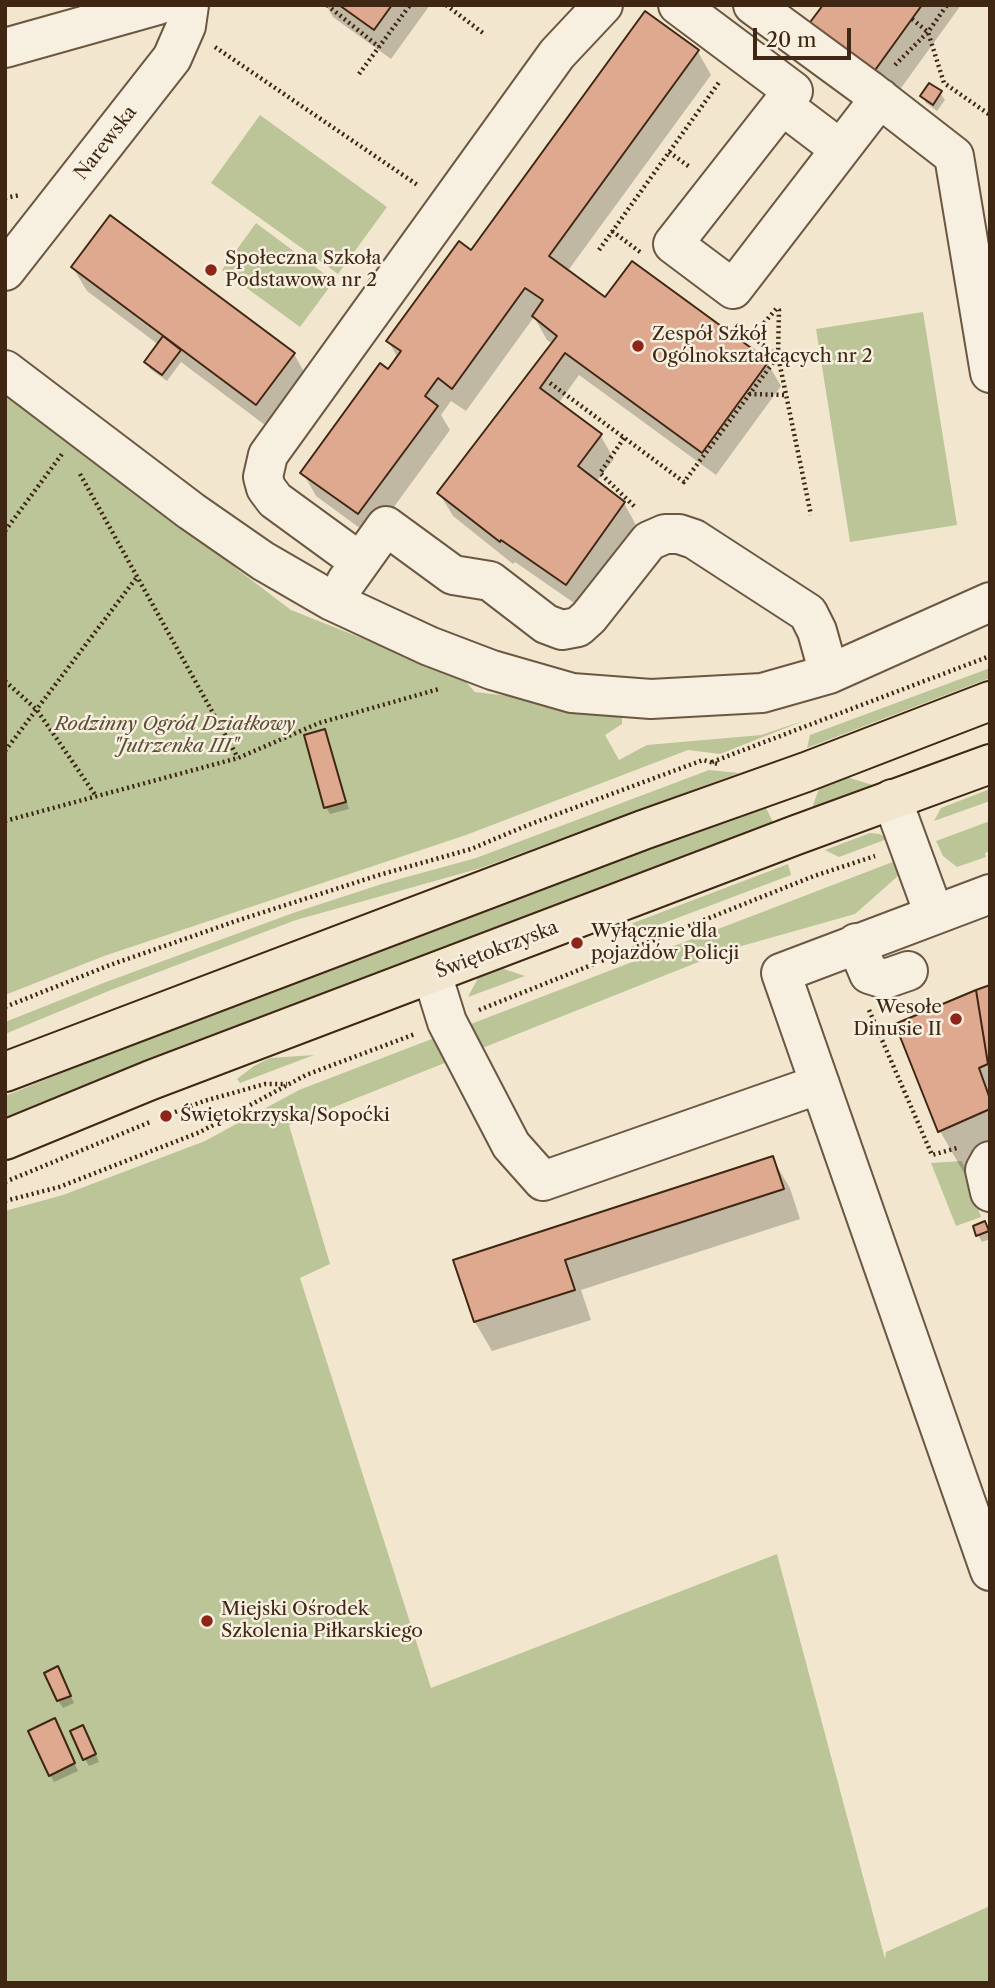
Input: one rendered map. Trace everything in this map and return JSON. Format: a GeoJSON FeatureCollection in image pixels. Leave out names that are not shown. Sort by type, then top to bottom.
{"type":"FeatureCollection","features":[{"type":"Feature","properties":{"kind":"main road"},"geometry":{"type":"LineString","coordinates":[[5,1072],[990,701]]}},
{"type":"Feature","properties":{"kind":"main road"},"geometry":{"type":"LineString","coordinates":[[892,799],[886,785],[884,769],[888,754],[896,742],[909,732]]}},
{"type":"Feature","properties":{"kind":"main road","name":"Świętokrzyska"},"geometry":{"type":"LineString","coordinates":[[5,1140],[152,1080],[990,764]]}},
{"type":"Feature","properties":{"kind":"street"},"geometry":{"type":"LineString","coordinates":[[360,562],[275,500],[262,477],[268,455],[557,54],[603,5]]}},
{"type":"Feature","properties":{"kind":"street"},"geometry":{"type":"LineString","coordinates":[[678,5],[793,91],[673,244],[733,289],[839,149],[875,94]]}},
{"type":"Feature","properties":{"kind":"street"},"geometry":{"type":"LineString","coordinates":[[753,5],[875,94],[954,156],[990,373]]}},
{"type":"Feature","properties":{"kind":"street"},"geometry":{"type":"LineString","coordinates":[[5,48],[178,12]]}},
{"type":"Feature","properties":{"kind":"street","name":"Narewska"},"geometry":{"type":"LineString","coordinates":[[5,271],[172,58],[178,12]]}},
{"type":"Feature","properties":{"kind":"street"},"geometry":{"type":"LineString","coordinates":[[782,104],[839,149]]}},
{"type":"Feature","properties":{"kind":"street"},"geometry":{"type":"LineString","coordinates":[[5,370],[191,511],[263,561],[332,601],[429,646],[492,670],[572,693],[651,699],[762,693],[829,674],[990,602]]}},
{"type":"Feature","properties":{"kind":"street"},"geometry":{"type":"LineString","coordinates":[[332,601],[386,526],[453,575],[490,581],[546,624],[562,630],[578,627],[589,617],[649,541],[665,534],[679,534],[694,539],[808,613],[817,631],[829,674]]}},
{"type":"Feature","properties":{"kind":"street"},"geometry":{"type":"LineString","coordinates":[[892,799],[934,914]]}},
{"type":"Feature","properties":{"kind":"street"},"geometry":{"type":"LineString","coordinates":[[986,1548],[781,973],[990,894]]}},
{"type":"Feature","properties":{"kind":"street"},"geometry":{"type":"LineString","coordinates":[[846,947],[869,974],[885,979],[908,971]]}},
{"type":"Feature","properties":{"kind":"street"},"geometry":{"type":"LineString","coordinates":[[432,974],[447,1022],[511,1144],[543,1181],[820,1084]]}},
{"type":"Feature","properties":{"kind":"street"},"geometry":{"type":"LineString","coordinates":[[979,1153],[990,1192]]}},
{"type":"Feature","properties":{"kind":"path"},"geometry":{"type":"LineString","coordinates":[[327,5],[379,47]]}},
{"type":"Feature","properties":{"kind":"path"},"geometry":{"type":"LineString","coordinates":[[359,74],[410,5]]}},
{"type":"Feature","properties":{"kind":"path"},"geometry":{"type":"LineString","coordinates":[[446,5],[484,33]]}},
{"type":"Feature","properties":{"kind":"path"},"geometry":{"type":"LineString","coordinates":[[875,94],[928,32],[947,5]]}},
{"type":"Feature","properties":{"kind":"path"},"geometry":{"type":"LineString","coordinates":[[178,12],[448,206]]}},
{"type":"Feature","properties":{"kind":"path"},"geometry":{"type":"LineString","coordinates":[[912,19],[928,32],[944,83],[990,115]]}},
{"type":"Feature","properties":{"kind":"path"},"geometry":{"type":"LineString","coordinates":[[599,250],[741,52]]}},
{"type":"Feature","properties":{"kind":"path"},"geometry":{"type":"LineString","coordinates":[[612,231],[645,256]]}},
{"type":"Feature","properties":{"kind":"path"},"geometry":{"type":"LineString","coordinates":[[752,337],[777,308],[778,356],[811,515]]}},
{"type":"Feature","properties":{"kind":"path"},"geometry":{"type":"LineString","coordinates":[[727,317],[778,356]]}},
{"type":"Feature","properties":{"kind":"path"},"geometry":{"type":"LineString","coordinates":[[550,383],[684,482],[778,356]]}},
{"type":"Feature","properties":{"kind":"path"},"geometry":{"type":"LineString","coordinates":[[748,394],[786,395]]}},
{"type":"Feature","properties":{"kind":"path"},"geometry":{"type":"LineString","coordinates":[[624,438],[600,473],[635,505],[649,541]]}},
{"type":"Feature","properties":{"kind":"path"},"geometry":{"type":"LineString","coordinates":[[5,531],[64,452],[69,458]]}},
{"type":"Feature","properties":{"kind":"path"},"geometry":{"type":"LineString","coordinates":[[74,463],[238,758]]}},
{"type":"Feature","properties":{"kind":"path"},"geometry":{"type":"LineString","coordinates":[[5,751],[137,578]]}},
{"type":"Feature","properties":{"kind":"path"},"geometry":{"type":"LineString","coordinates":[[5,1007],[110,965],[247,918],[379,875],[471,849],[703,760],[711,763],[789,734],[990,656]]}},
{"type":"Feature","properties":{"kind":"path"},"geometry":{"type":"LineString","coordinates":[[5,821],[238,758],[319,723],[466,682],[492,670]]}},
{"type":"Feature","properties":{"kind":"path"},"geometry":{"type":"LineString","coordinates":[[5,681],[37,710],[96,796]]}},
{"type":"Feature","properties":{"kind":"path"},"geometry":{"type":"LineString","coordinates":[[5,1201],[59,1186],[200,1132],[288,1083],[363,1052],[447,1022],[814,876],[909,845]]}},
{"type":"Feature","properties":{"kind":"path"},"geometry":{"type":"LineString","coordinates":[[868,1009],[932,1155],[979,1153]]}},
{"type":"Feature","properties":{"kind":"path"},"geometry":{"type":"LineString","coordinates":[[166,1115],[265,1084],[288,1083]]}},
{"type":"Feature","properties":{"kind":"path"},"geometry":{"type":"LineString","coordinates":[[5,1182],[154,1121]]}},
{"type":"Feature","properties":{"kind":"green space"},"geometry":{"type":"Polygon","coordinates":[[[260,115],[387,207],[338,274],[211,183],[260,115]]]}},
{"type":"Feature","properties":{"kind":"green space"},"geometry":{"type":"Polygon","coordinates":[[[256,223],[334,281],[300,327],[222,270],[256,223]]]}},
{"type":"Feature","properties":{"kind":"green space"},"geometry":{"type":"Polygon","coordinates":[[[923,312],[957,525],[850,542],[816,329],[923,312]]]}},
{"type":"Feature","properties":{"kind":"green space","name":"Rodzinny Ogród Działkowy \"Jutrzenka III\""},"geometry":{"type":"Polygon","coordinates":[[[5,393],[291,610],[447,672],[466,682],[475,692],[585,705],[622,713],[622,724],[605,735],[619,760],[647,745],[761,735],[806,720],[720,754],[688,750],[466,835],[104,956],[5,995],[5,393]]]}},
{"type":"Feature","properties":{"kind":"green space"},"geometry":{"type":"Polygon","coordinates":[[[990,668],[990,678],[807,748],[810,735],[990,668]]]}},
{"type":"Feature","properties":{"kind":"green space"},"geometry":{"type":"Polygon","coordinates":[[[709,770],[739,773],[481,868],[296,920],[111,990],[5,1034],[5,1022],[106,982],[293,913],[385,883],[476,858],[709,770]]]}},
{"type":"Feature","properties":{"kind":"green space"},"geometry":{"type":"Polygon","coordinates":[[[843,776],[876,786],[812,808],[820,786],[843,776]]]}},
{"type":"Feature","properties":{"kind":"green space"},"geometry":{"type":"Polygon","coordinates":[[[990,789],[990,801],[934,821],[941,808],[990,789]]]}},
{"type":"Feature","properties":{"kind":"green space"},"geometry":{"type":"Polygon","coordinates":[[[765,806],[774,824],[219,1032],[5,1119],[5,1096],[210,1013],[765,806]]]}},
{"type":"Feature","properties":{"kind":"green space"},"geometry":{"type":"Polygon","coordinates":[[[990,821],[990,851],[985,853],[986,857],[957,867],[943,856],[936,841],[990,821]]]}},
{"type":"Feature","properties":{"kind":"green space"},"geometry":{"type":"Polygon","coordinates":[[[870,833],[880,834],[887,839],[839,857],[825,850],[870,833]]]}},
{"type":"Feature","properties":{"kind":"green space","name":"Miejski Ośrodek Szkolenia Piłkarskiego"},"geometry":{"type":"Polygon","coordinates":[[[903,858],[907,868],[855,914],[731,949],[289,1125],[330,1264],[300,1278],[431,1688],[777,1554],[885,1959],[886,1952],[990,1906],[990,1983],[5,1983],[5,1211],[63,1195],[205,1141],[299,1090],[903,858]]]}},
{"type":"Feature","properties":{"kind":"green space"},"geometry":{"type":"Polygon","coordinates":[[[788,864],[791,875],[627,937],[633,923],[788,864]]]}},
{"type":"Feature","properties":{"kind":"green space"},"geometry":{"type":"Polygon","coordinates":[[[501,968],[525,976],[468,997],[478,978],[501,968]]]}},
{"type":"Feature","properties":{"kind":"green space"},"geometry":{"type":"Polygon","coordinates":[[[314,1055],[240,1083],[237,1079],[270,1058],[314,1055]]]}},
{"type":"Feature","properties":{"kind":"green space"},"geometry":{"type":"Polygon","coordinates":[[[962,1161],[981,1217],[956,1226],[931,1163],[962,1161]]]}},
{"type":"Feature","properties":{"kind":"building"},"geometry":{"type":"Polygon","coordinates":[[[339,5],[392,5],[374,30],[339,5]]]}},
{"type":"Feature","properties":{"kind":"building"},"geometry":{"type":"Polygon","coordinates":[[[823,5],[922,5],[873,73],[808,25],[823,5]]]}},
{"type":"Feature","properties":{"kind":"building"},"geometry":{"type":"Polygon","coordinates":[[[645,11],[699,50],[549,256],[605,297],[632,261],[769,361],[702,453],[565,353],[540,388],[602,434],[578,466],[625,502],[566,585],[501,540],[500,542],[437,493],[557,336],[532,316],[543,300],[525,288],[452,389],[438,378],[425,396],[438,406],[358,514],[300,473],[380,363],[388,369],[401,351],[386,341],[459,241],[471,250],[645,11]]]}},
{"type":"Feature","properties":{"kind":"building"},"geometry":{"type":"Polygon","coordinates":[[[929,83],[942,91],[933,105],[920,96],[929,83]]]}},
{"type":"Feature","properties":{"kind":"building"},"geometry":{"type":"Polygon","coordinates":[[[110,215],[295,353],[256,405],[71,267],[110,215]]]}},
{"type":"Feature","properties":{"kind":"building"},"geometry":{"type":"Polygon","coordinates":[[[163,336],[181,350],[162,375],[144,362],[163,336]]]}},
{"type":"Feature","properties":{"kind":"building"},"geometry":{"type":"Polygon","coordinates":[[[325,729],[346,802],[324,808],[304,735],[325,729]]]}},
{"type":"Feature","properties":{"kind":"building"},"geometry":{"type":"Polygon","coordinates":[[[990,985],[990,1063],[988,1064],[976,990],[990,985]]]}},
{"type":"Feature","properties":{"kind":"building"},"geometry":{"type":"Polygon","coordinates":[[[976,990],[988,1064],[979,1068],[990,1099],[990,1109],[938,1132],[895,1024],[976,990]]]}},
{"type":"Feature","properties":{"kind":"building"},"geometry":{"type":"Polygon","coordinates":[[[773,1156],[784,1189],[565,1260],[575,1290],[474,1322],[453,1260],[773,1156]]]}},
{"type":"Feature","properties":{"kind":"building"},"geometry":{"type":"Polygon","coordinates":[[[985,1221],[989,1231],[976,1236],[973,1226],[985,1221]]]}},
{"type":"Feature","properties":{"kind":"building"},"geometry":{"type":"Polygon","coordinates":[[[58,1666],[71,1696],[57,1701],[44,1673],[58,1666]]]}},
{"type":"Feature","properties":{"kind":"building"},"geometry":{"type":"Polygon","coordinates":[[[55,1718],[75,1763],[49,1776],[28,1731],[55,1718]]]}},
{"type":"Feature","properties":{"kind":"building"},"geometry":{"type":"Polygon","coordinates":[[[83,1725],[96,1754],[83,1760],[70,1731],[83,1725]]]}},
{"type":"Feature","properties":{"kind":"place","name":"Społeczna Szkoła Podstawowa nr 2"},"geometry":{"type":"Point","coordinates":[211,270]}},
{"type":"Feature","properties":{"kind":"place","name":"Zespół Szkół Ogólnokształcących nr 2"},"geometry":{"type":"Point","coordinates":[638,346]}},
{"type":"Feature","properties":{"kind":"place","name":"Wyłącznie dla pojazdów Policji"},"geometry":{"type":"Point","coordinates":[577,943]}},
{"type":"Feature","properties":{"kind":"place","name":"Wesołe Dinusie II"},"geometry":{"type":"Point","coordinates":[956,1019]}},
{"type":"Feature","properties":{"kind":"place","name":"Świętokrzyska/Sopoćki"},"geometry":{"type":"Point","coordinates":[166,1116]}},
{"type":"Feature","properties":{"kind":"place","name":"Miejski Ośrodek Szkolenia Piłkarskiego"},"geometry":{"type":"Point","coordinates":[207,1621]}}]}
